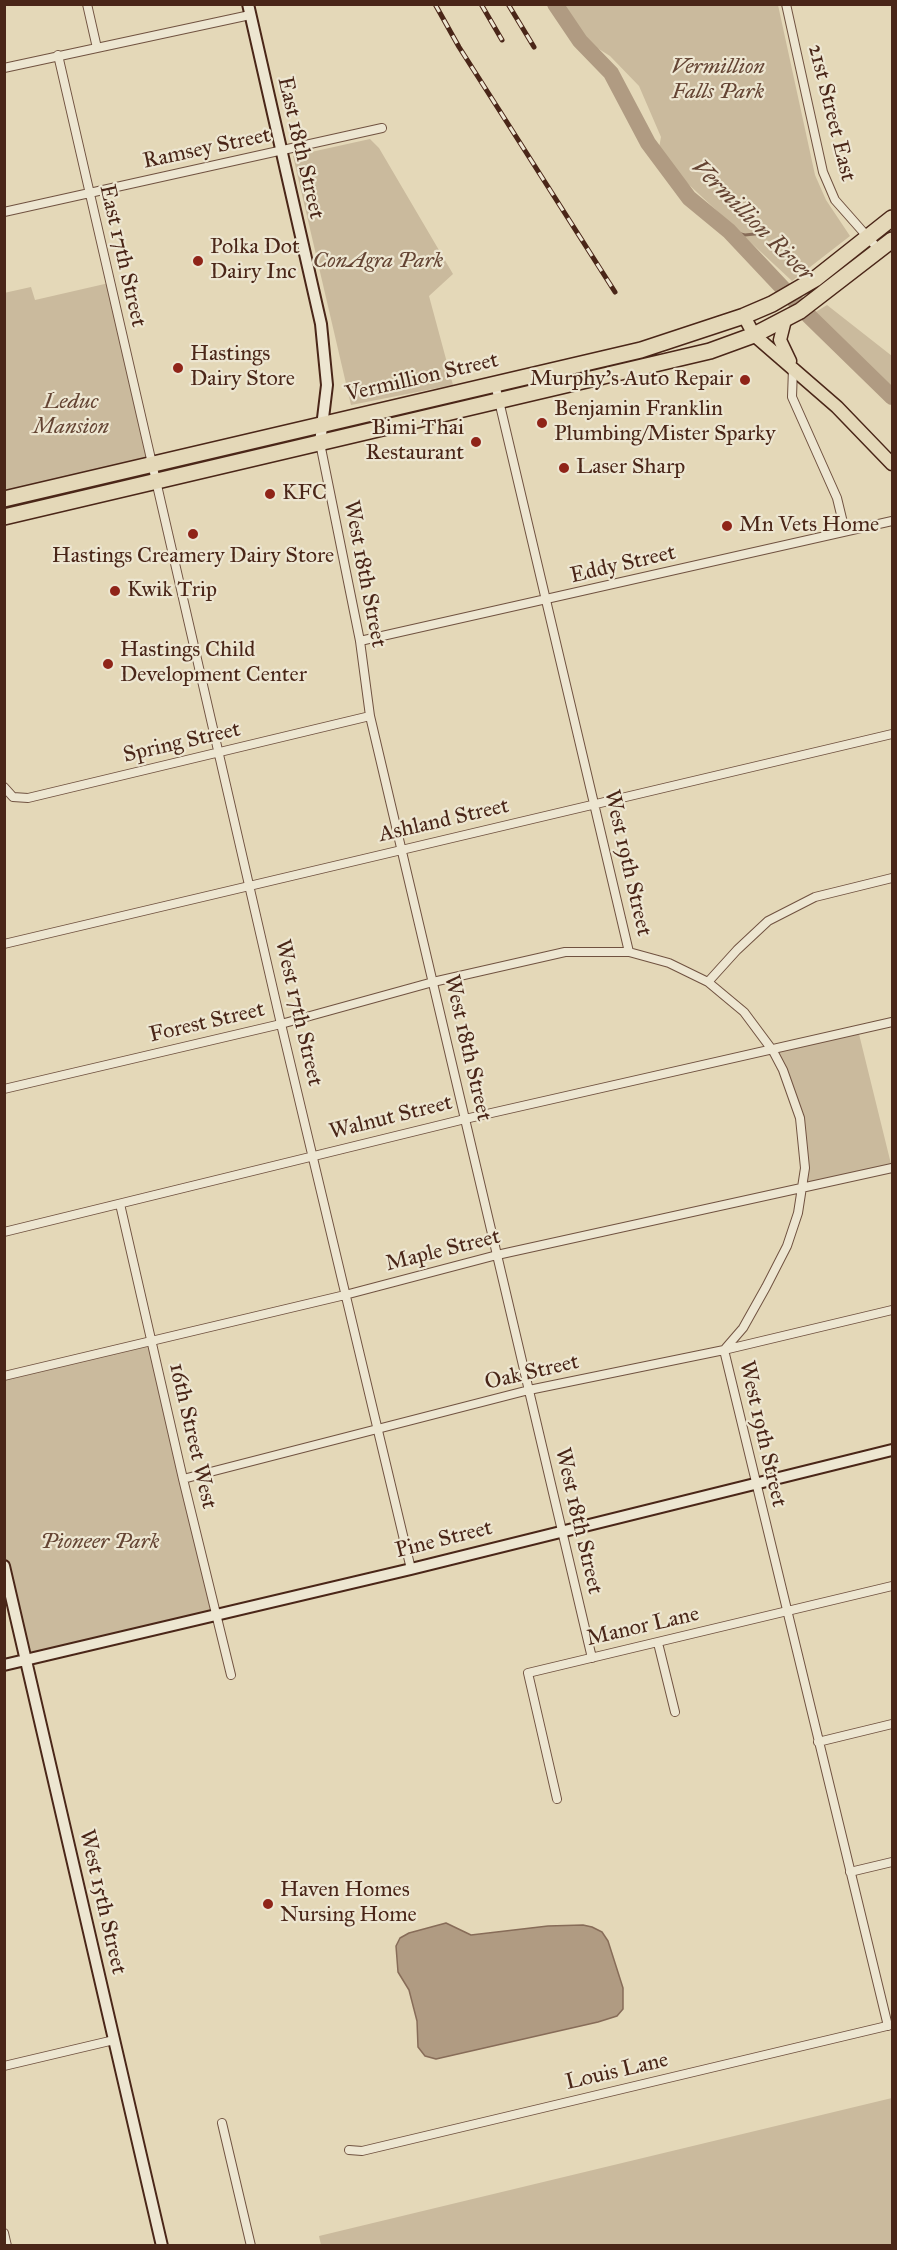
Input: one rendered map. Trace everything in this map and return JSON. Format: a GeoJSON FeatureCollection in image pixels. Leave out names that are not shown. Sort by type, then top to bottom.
{"type":"FeatureCollection","features":[{"type":"Feature","properties":{"kind":"highway","name":"Vermillion Street"},"geometry":{"type":"LineString","coordinates":[[4,499],[641,350],[744,316],[772,304],[815,279],[892,218]]}},
{"type":"Feature","properties":{"kind":"highway","name":"Vermillion Street"},"geometry":{"type":"LineString","coordinates":[[4,517],[662,364],[754,335],[785,320],[828,292],[892,240]]}},
{"type":"Feature","properties":{"kind":"main road"},"geometry":{"type":"LineString","coordinates":[[744,316],[754,335],[793,368],[892,464]]}},
{"type":"Feature","properties":{"kind":"main road"},"geometry":{"type":"LineString","coordinates":[[785,320],[781,345],[793,368]]}},
{"type":"Feature","properties":{"kind":"street"},"geometry":{"type":"LineString","coordinates":[[87,4],[98,48]]}},
{"type":"Feature","properties":{"kind":"street","name":"21st Street East"},"geometry":{"type":"LineString","coordinates":[[786,4],[823,172],[835,200],[880,251]]}},
{"type":"Feature","properties":{"kind":"street"},"geometry":{"type":"LineString","coordinates":[[4,68],[98,48],[249,10]]}},
{"type":"Feature","properties":{"kind":"street","name":"East 18th Street"},"geometry":{"type":"LineString","coordinates":[[249,10],[321,324],[327,385],[320,443]]}},
{"type":"Feature","properties":{"kind":"street","name":"East 17th Street"},"geometry":{"type":"LineString","coordinates":[[58,56],[152,465]]}},
{"type":"Feature","properties":{"kind":"street","name":"Ramsey Street"},"geometry":{"type":"LineString","coordinates":[[4,212],[382,128]]}},
{"type":"Feature","properties":{"kind":"street"},"geometry":{"type":"LineString","coordinates":[[793,368],[792,397],[837,498],[845,531]]}},
{"type":"Feature","properties":{"kind":"street","name":"West 19th Street"},"geometry":{"type":"LineString","coordinates":[[495,384],[629,952],[669,963],[708,982],[744,1012],[773,1051],[790,1087],[800,1118],[805,1168],[804,1189],[787,1246],[743,1328],[724,1350],[786,1612],[890,2025]]}},
{"type":"Feature","properties":{"kind":"street","name":"West 18th Street"},"geometry":{"type":"LineString","coordinates":[[320,443],[360,640],[370,716],[592,1658]]}},
{"type":"Feature","properties":{"kind":"street","name":"West 17th Street"},"geometry":{"type":"LineString","coordinates":[[152,465],[281,1024],[411,1569]]}},
{"type":"Feature","properties":{"kind":"street","name":"Eddy Street"},"geometry":{"type":"LineString","coordinates":[[360,640],[546,601],[892,521]]}},
{"type":"Feature","properties":{"kind":"street","name":"Spring Street"},"geometry":{"type":"LineString","coordinates":[[4,787],[13,797],[28,798],[370,716]]}},
{"type":"Feature","properties":{"kind":"street","name":"Ashland Street"},"geometry":{"type":"LineString","coordinates":[[4,944],[892,735]]}},
{"type":"Feature","properties":{"kind":"street"},"geometry":{"type":"LineString","coordinates":[[708,982],[768,921],[815,897],[892,878]]}},
{"type":"Feature","properties":{"kind":"street","name":"Forest Street"},"geometry":{"type":"LineString","coordinates":[[4,1089],[281,1024],[433,982],[565,952],[629,952]]}},
{"type":"Feature","properties":{"kind":"street","name":"Walnut Street"},"geometry":{"type":"LineString","coordinates":[[4,1232],[465,1119],[773,1051],[892,1022]]}},
{"type":"Feature","properties":{"kind":"street","name":"Maple Street"},"geometry":{"type":"LineString","coordinates":[[4,1376],[345,1295],[497,1255],[892,1168]]}},
{"type":"Feature","properties":{"kind":"street","name":"16th Street West"},"geometry":{"type":"LineString","coordinates":[[120,1204],[231,1675]]}},
{"type":"Feature","properties":{"kind":"street","name":"Oak Street"},"geometry":{"type":"LineString","coordinates":[[183,1479],[377,1431],[529,1390],[724,1350],[892,1310]]}},
{"type":"Feature","properties":{"kind":"street","name":"Pine Street"},"geometry":{"type":"LineString","coordinates":[[4,1665],[411,1569],[892,1450]]}},
{"type":"Feature","properties":{"kind":"street","name":"West 15th Street"},"geometry":{"type":"LineString","coordinates":[[4,1566],[162,2246]]}},
{"type":"Feature","properties":{"kind":"street","name":"Manor Lane"},"geometry":{"type":"LineString","coordinates":[[557,1799],[528,1673],[892,1586]]}},
{"type":"Feature","properties":{"kind":"street"},"geometry":{"type":"LineString","coordinates":[[658,1642],[675,1712]]}},
{"type":"Feature","properties":{"kind":"street"},"geometry":{"type":"LineString","coordinates":[[818,1742],[892,1724]]}},
{"type":"Feature","properties":{"kind":"street"},"geometry":{"type":"LineString","coordinates":[[850,1872],[892,1862]]}},
{"type":"Feature","properties":{"kind":"street","name":"Louis Lane"},"geometry":{"type":"LineString","coordinates":[[349,2150],[362,2151],[890,2025]]}},
{"type":"Feature","properties":{"kind":"street"},"geometry":{"type":"LineString","coordinates":[[4,2066],[114,2040]]}},
{"type":"Feature","properties":{"kind":"street"},"geometry":{"type":"LineString","coordinates":[[222,2123],[251,2246]]}},
{"type":"Feature","properties":{"kind":"street"},"geometry":{"type":"LineString","coordinates":[[4,2233],[8,2246]]}},
{"type":"Feature","properties":{"kind":"green space","name":"Vermillion Falls Park"},"geometry":{"type":"Polygon","coordinates":[[[561,5],[778,5],[815,175],[826,200],[850,236],[792,281],[685,181],[659,148],[661,137],[639,86],[610,56],[586,41],[567,20],[561,5]]]}},
{"type":"Feature","properties":{"kind":"green space","name":"ConAgra Park"},"geometry":{"type":"Polygon","coordinates":[[[370,139],[379,148],[453,274],[429,296],[453,385],[351,405],[293,156],[370,139]]]}},
{"type":"Feature","properties":{"kind":"green space","name":"Leduc Mansion"},"geometry":{"type":"Polygon","coordinates":[[[109,283],[152,465],[5,499],[4,293],[31,287],[35,300],[109,283]]]}},
{"type":"Feature","properties":{"kind":"green space"},"geometry":{"type":"Polygon","coordinates":[[[827,305],[892,356],[892,397],[809,316],[827,305]]]}},
{"type":"Feature","properties":{"kind":"green space"},"geometry":{"type":"Polygon","coordinates":[[[858,1030],[892,1168],[804,1189],[803,1138],[773,1051],[858,1030]]]}},
{"type":"Feature","properties":{"kind":"green space","name":"Pioneer Park"},"geometry":{"type":"Polygon","coordinates":[[[151,1342],[217,1615],[26,1659],[5,1566],[5,1376],[151,1342]]]}},
{"type":"Feature","properties":{"kind":"green space"},"geometry":{"type":"Polygon","coordinates":[[[892,2098],[892,2245],[321,2245],[319,2236],[892,2098]]]}},
{"type":"Feature","properties":{"kind":"shaded area"},"geometry":{"type":"Polygon","coordinates":[[[446,1923],[471,1935],[548,1926],[592,1927],[602,1932],[608,1941],[623,1988],[623,2009],[617,2016],[598,2022],[436,2059],[425,2056],[418,2047],[417,2021],[409,1990],[398,1972],[396,1946],[400,1938],[409,1933],[446,1923]]]}},
{"type":"Feature","properties":{"kind":"waterway","name":"Vermillion River"},"geometry":{"type":"LineString","coordinates":[[555,4],[580,41],[611,73],[648,143],[689,198],[729,231],[809,316],[892,397]]}},
{"type":"Feature","properties":{"kind":"waterway"},"geometry":{"type":"LineString","coordinates":[[729,231],[745,235],[764,233]]}},
{"type":"Feature","properties":{"kind":"railway"},"geometry":{"type":"LineString","coordinates":[[435,4],[459,47],[615,292]]}},
{"type":"Feature","properties":{"kind":"railway"},"geometry":{"type":"LineString","coordinates":[[481,4],[502,40]]}},
{"type":"Feature","properties":{"kind":"railway"},"geometry":{"type":"LineString","coordinates":[[508,4],[534,47]]}},
{"type":"Feature","properties":{"kind":"place","name":"Polka Dot Dairy Inc"},"geometry":{"type":"Point","coordinates":[198,261]}},
{"type":"Feature","properties":{"kind":"place","name":"Hastings Dairy Store"},"geometry":{"type":"Point","coordinates":[178,368]}},
{"type":"Feature","properties":{"kind":"place","name":"Murphy's Auto Repair"},"geometry":{"type":"Point","coordinates":[745,380]}},
{"type":"Feature","properties":{"kind":"place","name":"Benjamin Franklin Plumbing/Mister Sparky"},"geometry":{"type":"Point","coordinates":[542,423]}},
{"type":"Feature","properties":{"kind":"place","name":"Bimi Thai Restaurant"},"geometry":{"type":"Point","coordinates":[476,442]}},
{"type":"Feature","properties":{"kind":"place","name":"Laser Sharp"},"geometry":{"type":"Point","coordinates":[564,468]}},
{"type":"Feature","properties":{"kind":"place","name":"KFC"},"geometry":{"type":"Point","coordinates":[270,494]}},
{"type":"Feature","properties":{"kind":"place","name":"Mn Vets Home"},"geometry":{"type":"Point","coordinates":[727,526]}},
{"type":"Feature","properties":{"kind":"place","name":"Hastings Creamery Dairy Store"},"geometry":{"type":"Point","coordinates":[193,534]}},
{"type":"Feature","properties":{"kind":"place","name":"Kwik Trip"},"geometry":{"type":"Point","coordinates":[115,591]}},
{"type":"Feature","properties":{"kind":"place","name":"Hastings Child Development Center"},"geometry":{"type":"Point","coordinates":[108,664]}},
{"type":"Feature","properties":{"kind":"place","name":"Haven Homes Nursing Home"},"geometry":{"type":"Point","coordinates":[268,1904]}}]}
